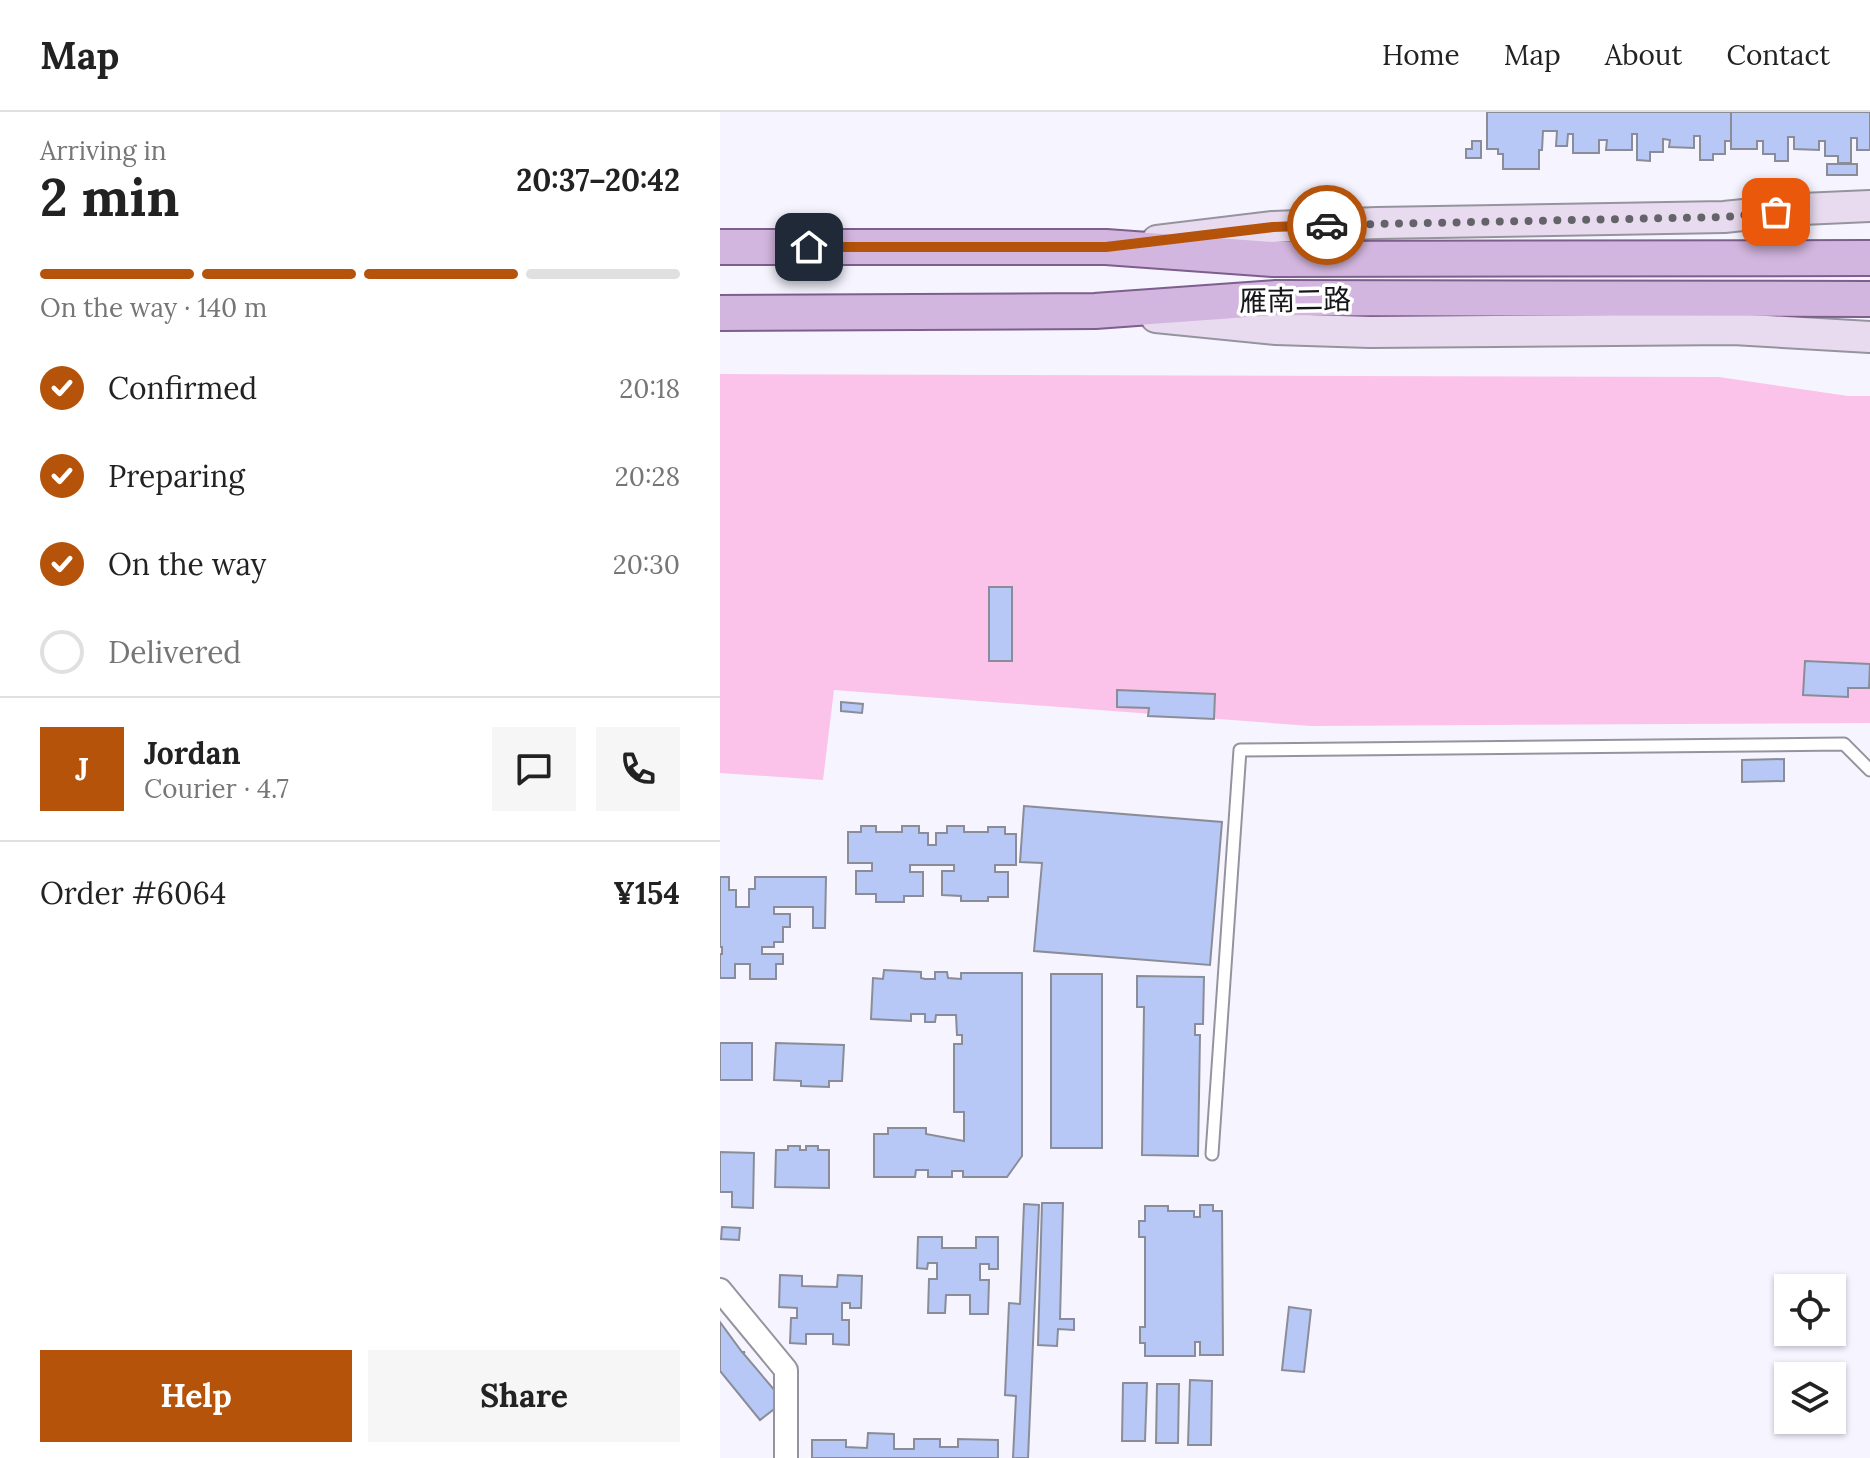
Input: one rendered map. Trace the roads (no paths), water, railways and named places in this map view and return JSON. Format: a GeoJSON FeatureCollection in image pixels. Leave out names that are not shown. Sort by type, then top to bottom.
{"type":"FeatureCollection","features":[{"type":"Feature","properties":{"kind":"main road"},"geometry":{"type":"LineString","coordinates":[[1106,247],[1273,227],[1724,217],[1870,206]]}},
{"type":"Feature","properties":{"kind":"main road","name":"雁南二路"},"geometry":{"type":"LineString","coordinates":[[720,247],[1106,247],[1273,259],[1870,258]]}},
{"type":"Feature","properties":{"kind":"main road","name":"雁南二路"},"geometry":{"type":"LineString","coordinates":[[720,313],[1095,311],[1276,298],[1870,299]]}},
{"type":"Feature","properties":{"kind":"main road"},"geometry":{"type":"LineString","coordinates":[[1095,311],[1276,329],[1370,332],[1733,329],[1870,337]]}},
{"type":"Feature","properties":{"kind":"street"},"geometry":{"type":"LineString","coordinates":[[720,1290],[786,1370],[786,1458]]}},
{"type":"Feature","properties":{"kind":"lane"},"geometry":{"type":"LineString","coordinates":[[1212,1154],[1240,750],[1844,744],[1870,770]]}}]}
